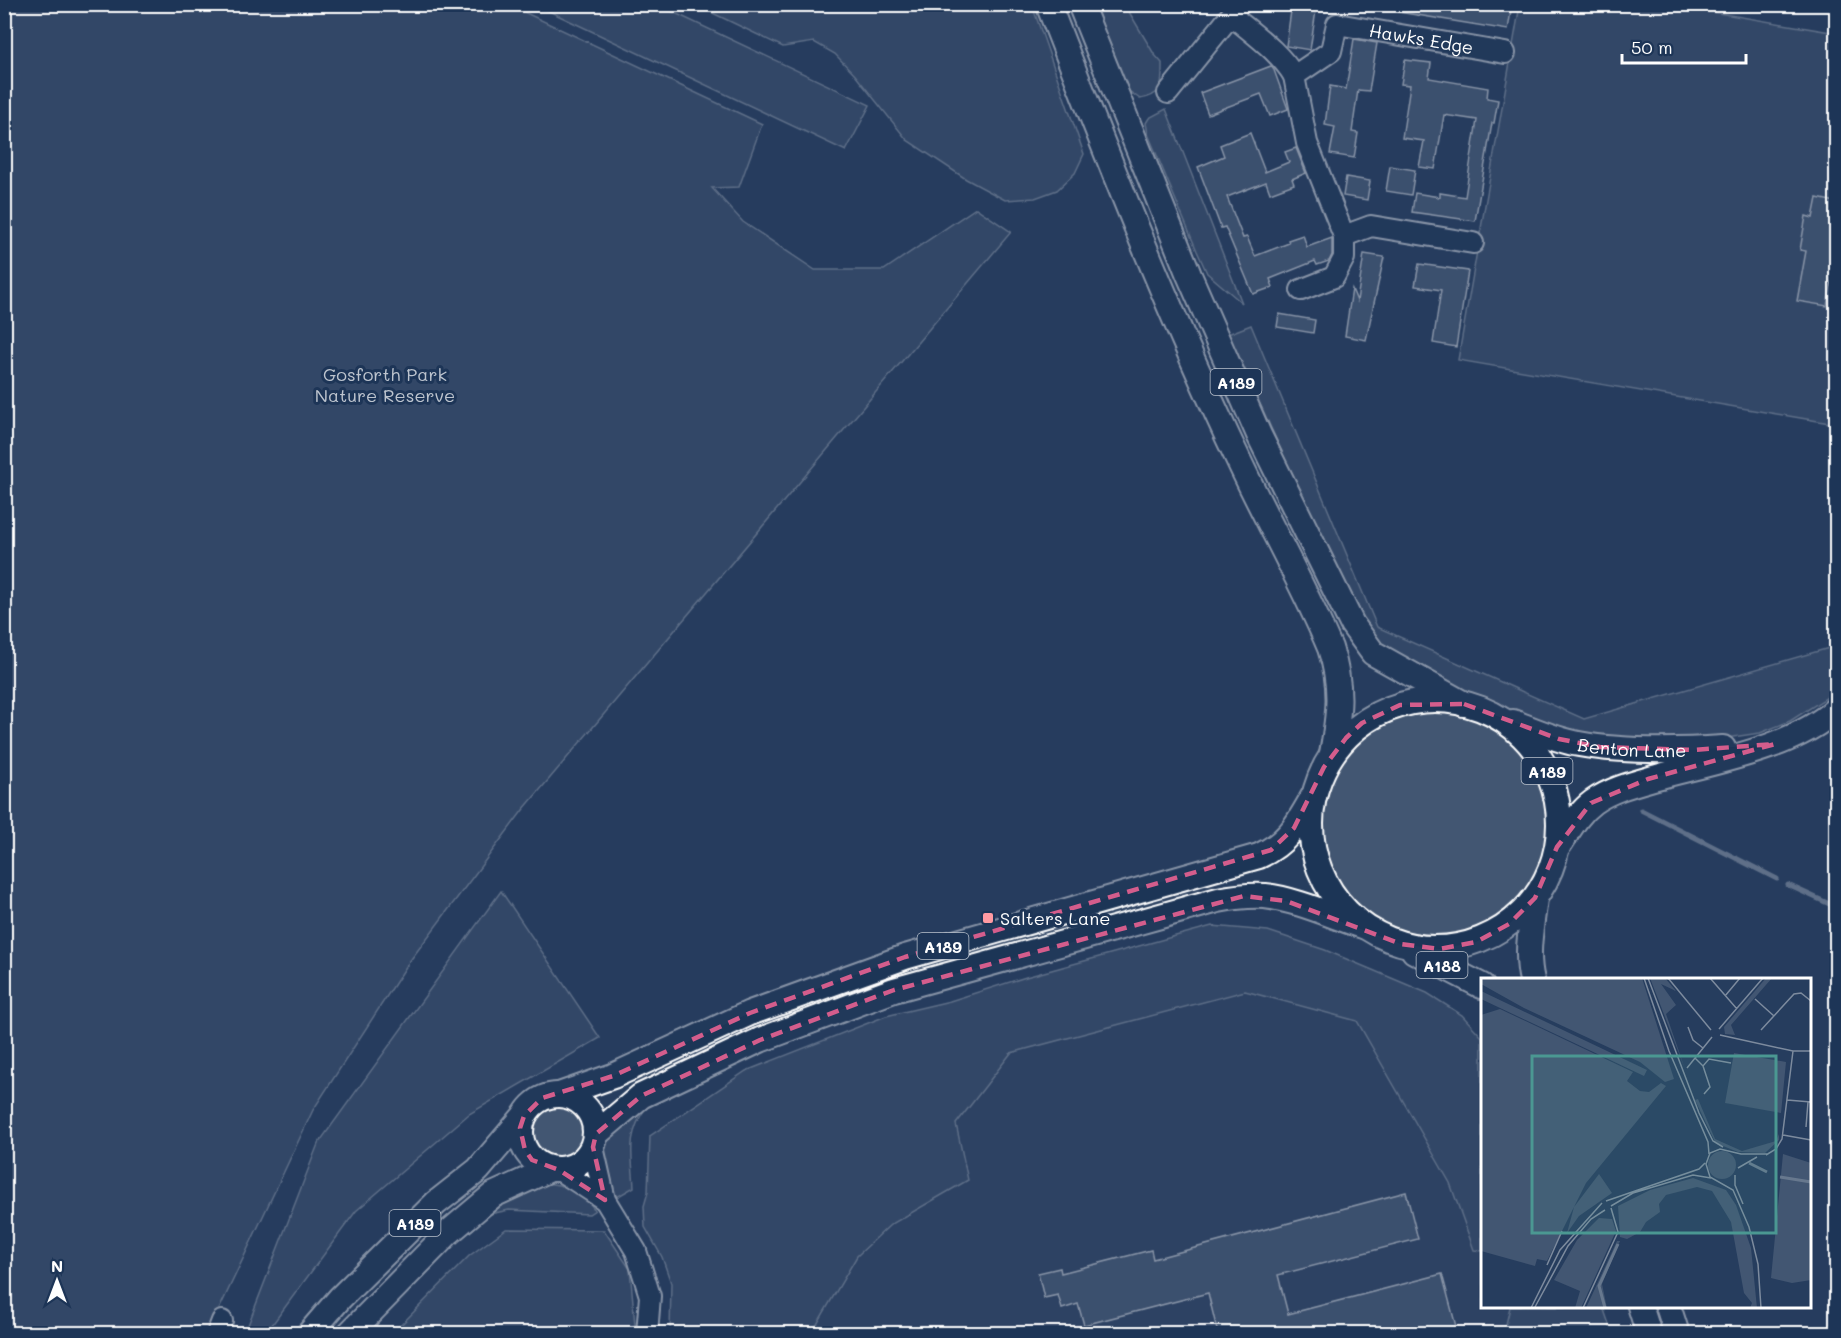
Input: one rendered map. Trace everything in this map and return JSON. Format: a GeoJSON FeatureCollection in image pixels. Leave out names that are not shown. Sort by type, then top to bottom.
{"type":"FeatureCollection","features":[{"type":"Feature","properties":{"kind":"main road","name":"A189"},"geometry":{"type":"LineString","coordinates":[[1048,4],[1173,313],[1239,460],[1330,648],[1340,688],[1340,713],[1332,754]]}},
{"type":"Feature","properties":{"kind":"main road","name":"A189"},"geometry":{"type":"LineString","coordinates":[[1080,4],[1198,297],[1259,435],[1352,624],[1373,653],[1464,704],[1494,715],[1510,725],[1525,739],[1547,771],[1558,808],[1557,847],[1549,874],[1535,898],[1509,924],[1476,942],[1439,949],[1401,944],[1382,937],[1363,926],[1347,913],[1333,896],[1318,868],[1311,837],[1314,795],[1321,774],[1332,754],[1362,723],[1400,705],[1421,701],[1443,700],[1464,704]]}},
{"type":"Feature","properties":{"kind":"main road","name":"Benton Lane"},"geometry":{"type":"LineString","coordinates":[[1557,847],[1576,818],[1591,803],[1606,794],[1648,779],[1775,744],[1814,727],[1836,709]]}},
{"type":"Feature","properties":{"kind":"main road","name":"Benton Lane"},"geometry":{"type":"LineString","coordinates":[[1494,715],[1559,739],[1600,747],[1693,750],[1775,744]]}},
{"type":"Feature","properties":{"kind":"main road","name":"A189"},"geometry":{"type":"LineString","coordinates":[[309,1334],[340,1298],[412,1226],[477,1170],[530,1107],[542,1098],[559,1095],[613,1076],[750,1013],[906,957],[1259,856],[1284,842],[1314,795]]}},
{"type":"Feature","properties":{"kind":"main road","name":"A189"},"geometry":{"type":"LineString","coordinates":[[349,1334],[447,1233],[493,1194],[554,1169],[572,1167],[580,1162],[594,1140],[641,1096],[760,1040],[894,990],[1218,900],[1265,896],[1363,926]]}},
{"type":"Feature","properties":{"kind":"main road"},"geometry":{"type":"LineString","coordinates":[[1532,978],[1529,961],[1535,898]]}},
{"type":"Feature","properties":{"kind":"main road","name":"A188"},"geometry":{"type":"LineString","coordinates":[[1401,944],[1481,985]]}},
{"type":"Feature","properties":{"kind":"main road"},"geometry":{"type":"LineString","coordinates":[[559,1095],[573,1098],[584,1104],[593,1118],[594,1140]]}},
{"type":"Feature","properties":{"kind":"main road"},"geometry":{"type":"LineString","coordinates":[[524,1116],[520,1128],[525,1150],[532,1160],[554,1169]]}},
{"type":"Feature","properties":{"kind":"main road"},"geometry":{"type":"LineString","coordinates":[[1641,1308],[1649,1334]]}},
{"type":"Feature","properties":{"kind":"main road"},"geometry":{"type":"LineString","coordinates":[[1669,1308],[1677,1334]]}},
{"type":"Feature","properties":{"kind":"street"},"geometry":{"type":"LineString","coordinates":[[1167,93],[1235,10],[1288,66],[1294,76],[1307,143],[1344,236],[1344,258],[1334,277],[1301,290]]}},
{"type":"Feature","properties":{"kind":"street","name":"Hawks Edge"},"geometry":{"type":"LineString","coordinates":[[1294,76],[1331,51],[1337,24],[1505,53]]}},
{"type":"Feature","properties":{"kind":"street"},"geometry":{"type":"LineString","coordinates":[[1344,236],[1371,226],[1473,243]]}},
{"type":"Feature","properties":{"kind":"street"},"geometry":{"type":"LineString","coordinates":[[594,1140],[604,1200],[636,1251],[650,1296],[648,1334]]}},
{"type":"Feature","properties":{"kind":"street"},"geometry":{"type":"LineString","coordinates":[[554,1169],[604,1200]]}},
{"type":"Feature","properties":{"kind":"highlighted area"},"geometry":{"type":"Polygon","coordinates":[[[1464,704],[1559,739],[1600,747],[1693,750],[1775,744],[1648,779],[1591,803],[1557,847],[1535,898],[1509,924],[1476,942],[1439,949],[1401,944],[1286,901],[1244,896],[894,990],[760,1040],[641,1096],[596,1134],[593,1147],[605,1200],[559,1170],[532,1160],[525,1150],[520,1128],[524,1116],[542,1098],[613,1076],[750,1013],[905,957],[1271,850],[1294,828],[1324,767],[1346,738],[1362,723],[1400,705],[1464,704]]]}},
{"type":"Feature","properties":{"kind":"shaded area"},"geometry":{"type":"Polygon","coordinates":[[[1245,991],[1357,1021],[1450,1183],[1474,1250],[1481,1251],[1481,1308],[1510,1308],[1504,1334],[812,1334],[857,1256],[890,1225],[967,1180],[956,1124],[1010,1053],[1245,991]]]}},
{"type":"Feature","properties":{"kind":"green space","name":"Gosforth Park Nature Reserve"},"geometry":{"type":"Polygon","coordinates":[[[5,5],[509,5],[762,124],[739,187],[712,188],[743,222],[815,270],[884,270],[976,208],[1011,232],[523,810],[409,962],[313,1110],[208,1333],[5,1334],[5,5]]]}},
{"type":"Feature","properties":{"kind":"green space"},"geometry":{"type":"Polygon","coordinates":[[[536,5],[658,5],[870,105],[846,151],[536,5]]]}},
{"type":"Feature","properties":{"kind":"green space"},"geometry":{"type":"Polygon","coordinates":[[[696,5],[1032,5],[1084,154],[1075,173],[1057,190],[1035,198],[1005,200],[966,179],[907,140],[855,75],[835,54],[814,42],[783,47],[696,5]]]}},
{"type":"Feature","properties":{"kind":"green space"},"geometry":{"type":"Polygon","coordinates":[[[1095,5],[1125,5],[1154,54],[1162,63],[1160,87],[1154,95],[1140,99],[1129,91],[1095,5]]]}},
{"type":"Feature","properties":{"kind":"green space"},"geometry":{"type":"Polygon","coordinates":[[[1520,5],[1671,5],[1836,33],[1836,424],[1458,360],[1520,5]]]}},
{"type":"Feature","properties":{"kind":"green space"},"geometry":{"type":"Polygon","coordinates":[[[1166,109],[1242,303],[1207,273],[1148,134],[1146,123],[1149,118],[1166,109]]]}},
{"type":"Feature","properties":{"kind":"green space"},"geometry":{"type":"Polygon","coordinates":[[[1251,325],[1377,627],[1584,719],[1836,646],[1836,686],[1826,698],[1790,721],[1760,733],[1726,738],[1584,737],[1553,729],[1405,664],[1364,631],[1228,334],[1251,325]]]}},
{"type":"Feature","properties":{"kind":"green space"},"geometry":{"type":"Polygon","coordinates":[[[1435,711],[1457,713],[1488,724],[1515,744],[1535,771],[1546,802],[1548,824],[1546,846],[1535,877],[1515,904],[1488,924],[1457,935],[1435,937],[1413,935],[1382,924],[1355,904],[1335,877],[1324,846],[1322,824],[1324,802],[1335,771],[1355,744],[1382,724],[1413,713],[1435,711]]]}},
{"type":"Feature","properties":{"kind":"green space"},"geometry":{"type":"Polygon","coordinates":[[[501,891],[600,1038],[469,1114],[356,1211],[266,1333],[245,1333],[318,1144],[501,891]]]}},
{"type":"Feature","properties":{"kind":"green space"},"geometry":{"type":"Polygon","coordinates":[[[1212,926],[1268,931],[1325,950],[1427,993],[1462,1015],[1481,1036],[1481,1251],[1474,1250],[1450,1183],[1357,1021],[1245,991],[1011,1053],[956,1124],[968,1180],[890,1225],[857,1256],[812,1333],[670,1333],[671,1283],[662,1257],[645,1227],[644,1206],[648,1192],[650,1136],[746,1071],[886,1016],[950,1001],[1026,977],[1212,926]]]}},
{"type":"Feature","properties":{"kind":"green space"},"geometry":{"type":"Polygon","coordinates":[[[557,1105],[567,1107],[576,1113],[582,1122],[584,1132],[582,1142],[576,1151],[567,1157],[557,1159],[547,1157],[538,1151],[532,1142],[530,1132],[532,1122],[538,1113],[547,1107],[557,1105]]]}},
{"type":"Feature","properties":{"kind":"green space"},"geometry":{"type":"Polygon","coordinates":[[[646,1107],[635,1127],[633,1137],[634,1187],[617,1197],[609,1180],[605,1163],[606,1146],[615,1130],[646,1107]]]}},
{"type":"Feature","properties":{"kind":"green space"},"geometry":{"type":"Polygon","coordinates":[[[542,1183],[558,1185],[579,1193],[595,1210],[589,1214],[509,1210],[490,1214],[525,1189],[542,1183]]]}},
{"type":"Feature","properties":{"kind":"green space"},"geometry":{"type":"Polygon","coordinates":[[[506,1229],[604,1230],[630,1269],[635,1325],[631,1333],[393,1333],[469,1256],[506,1229]]]}},
{"type":"Feature","properties":{"kind":"green space"},"geometry":{"type":"Polygon","coordinates":[[[1510,1308],[1603,1308],[1612,1333],[1504,1333],[1510,1308]]]}},
{"type":"Feature","properties":{"kind":"building"},"geometry":{"type":"Polygon","coordinates":[[[1292,4],[1317,4],[1310,50],[1286,46],[1292,4]]]}},
{"type":"Feature","properties":{"kind":"building"},"geometry":{"type":"Polygon","coordinates":[[[1399,4],[1512,4],[1508,30],[1399,12],[1399,4]]]}},
{"type":"Feature","properties":{"kind":"building"},"geometry":{"type":"Polygon","coordinates":[[[1354,39],[1377,43],[1369,91],[1358,90],[1352,132],[1358,133],[1354,158],[1330,154],[1335,127],[1325,125],[1330,86],[1346,89],[1354,39]]]}},
{"type":"Feature","properties":{"kind":"building"},"geometry":{"type":"Polygon","coordinates":[[[1405,60],[1431,63],[1429,78],[1488,88],[1487,98],[1498,100],[1475,221],[1412,212],[1415,193],[1440,197],[1440,193],[1465,197],[1477,120],[1444,115],[1435,169],[1419,167],[1424,141],[1402,138],[1410,85],[1401,84],[1405,60]]]}},
{"type":"Feature","properties":{"kind":"building"},"geometry":{"type":"Polygon","coordinates":[[[1271,66],[1288,109],[1270,116],[1261,94],[1208,114],[1200,93],[1271,66]]]}},
{"type":"Feature","properties":{"kind":"building"},"geometry":{"type":"Polygon","coordinates":[[[1250,133],[1265,172],[1289,162],[1285,152],[1296,148],[1306,173],[1292,179],[1294,184],[1270,193],[1266,182],[1227,197],[1243,238],[1247,237],[1255,256],[1303,235],[1307,247],[1332,238],[1332,255],[1329,261],[1317,265],[1315,261],[1270,279],[1273,287],[1253,294],[1225,227],[1221,228],[1198,167],[1224,156],[1220,145],[1250,133]]]}},
{"type":"Feature","properties":{"kind":"building"},"geometry":{"type":"Polygon","coordinates":[[[1390,166],[1415,170],[1411,195],[1386,191],[1390,166]]]}},
{"type":"Feature","properties":{"kind":"building"},"geometry":{"type":"Polygon","coordinates":[[[1346,177],[1370,181],[1367,200],[1343,196],[1346,177]]]}},
{"type":"Feature","properties":{"kind":"building"},"geometry":{"type":"Polygon","coordinates":[[[1817,198],[1836,202],[1836,264],[1827,306],[1797,301],[1806,251],[1800,250],[1806,216],[1813,218],[1817,198]]]}},
{"type":"Feature","properties":{"kind":"building"},"geometry":{"type":"Polygon","coordinates":[[[1364,254],[1384,257],[1366,340],[1345,336],[1352,289],[1357,301],[1364,254]]]}},
{"type":"Feature","properties":{"kind":"building"},"geometry":{"type":"Polygon","coordinates":[[[1419,264],[1468,271],[1456,347],[1433,343],[1441,290],[1415,286],[1419,264]]]}},
{"type":"Feature","properties":{"kind":"building"},"geometry":{"type":"Polygon","coordinates":[[[1279,314],[1315,320],[1313,333],[1277,327],[1279,314]]]}},
{"type":"Feature","properties":{"kind":"building"},"geometry":{"type":"Polygon","coordinates":[[[1406,1192],[1418,1239],[1278,1275],[1288,1314],[1442,1274],[1458,1334],[1218,1334],[1208,1293],[1084,1325],[1078,1304],[1062,1309],[1058,1295],[1044,1298],[1038,1273],[1060,1268],[1061,1273],[1151,1250],[1153,1259],[1406,1192]]]}},
{"type":"Feature","properties":{"kind":"waterway"},"geometry":{"type":"LineString","coordinates":[[1641,810],[1777,879]]}},
{"type":"Feature","properties":{"kind":"waterway"},"geometry":{"type":"LineString","coordinates":[[1788,885],[1836,907]]}},
{"type":"Feature","properties":{"kind":"place","name":"Salters Lane"},"geometry":{"type":"Point","coordinates":[988,918]}}]}
